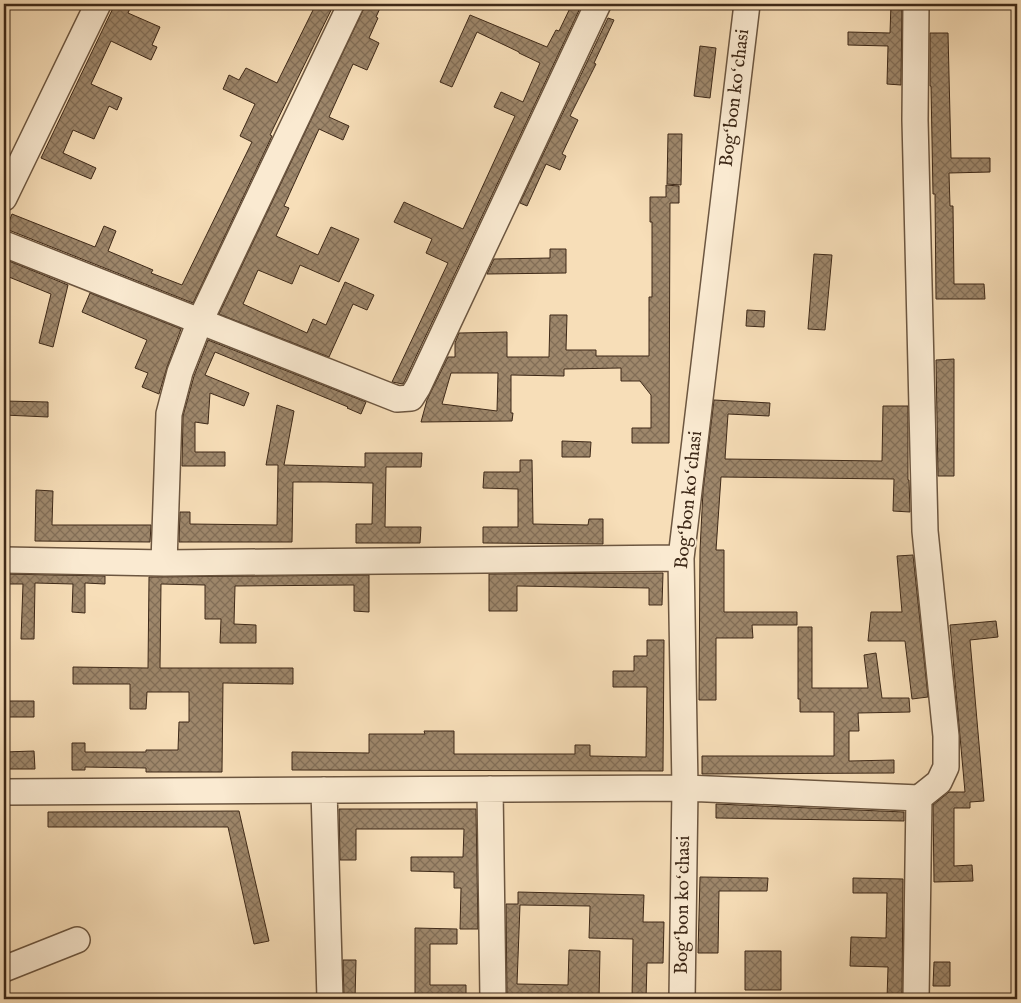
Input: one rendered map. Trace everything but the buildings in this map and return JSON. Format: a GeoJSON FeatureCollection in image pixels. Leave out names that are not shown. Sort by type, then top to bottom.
{"type":"FeatureCollection","features":[{"type":"Feature","properties":{"kind":"street"},"geometry":{"type":"LineString","coordinates":[[4,198],[98,4]]}},
{"type":"Feature","properties":{"kind":"street"},"geometry":{"type":"LineString","coordinates":[[164,563],[169,414],[180,372],[200,321],[351,4]]}},
{"type":"Feature","properties":{"kind":"street"},"geometry":{"type":"LineString","coordinates":[[4,244],[397,399],[411,398],[418,387],[598,4]]}},
{"type":"Feature","properties":{"kind":"street","name":"Bogʻbon koʻchasi"},"geometry":{"type":"LineString","coordinates":[[682,999],[685,788],[681,558],[747,4]]}},
{"type":"Feature","properties":{"kind":"street"},"geometry":{"type":"LineString","coordinates":[[4,792],[685,788],[919,798],[939,782],[946,767],[946,736],[925,531],[915,120],[916,4]]}},
{"type":"Feature","properties":{"kind":"street"},"geometry":{"type":"LineString","coordinates":[[4,560],[164,563],[681,558]]}},
{"type":"Feature","properties":{"kind":"street"},"geometry":{"type":"LineString","coordinates":[[490,789],[493,999]]}},
{"type":"Feature","properties":{"kind":"street"},"geometry":{"type":"LineString","coordinates":[[324,790],[330,999]]}},
{"type":"Feature","properties":{"kind":"street"},"geometry":{"type":"LineString","coordinates":[[916,999],[919,798]]}},
{"type":"Feature","properties":{"kind":"street"},"geometry":{"type":"LineString","coordinates":[[4,969],[76,940]]}}]}
